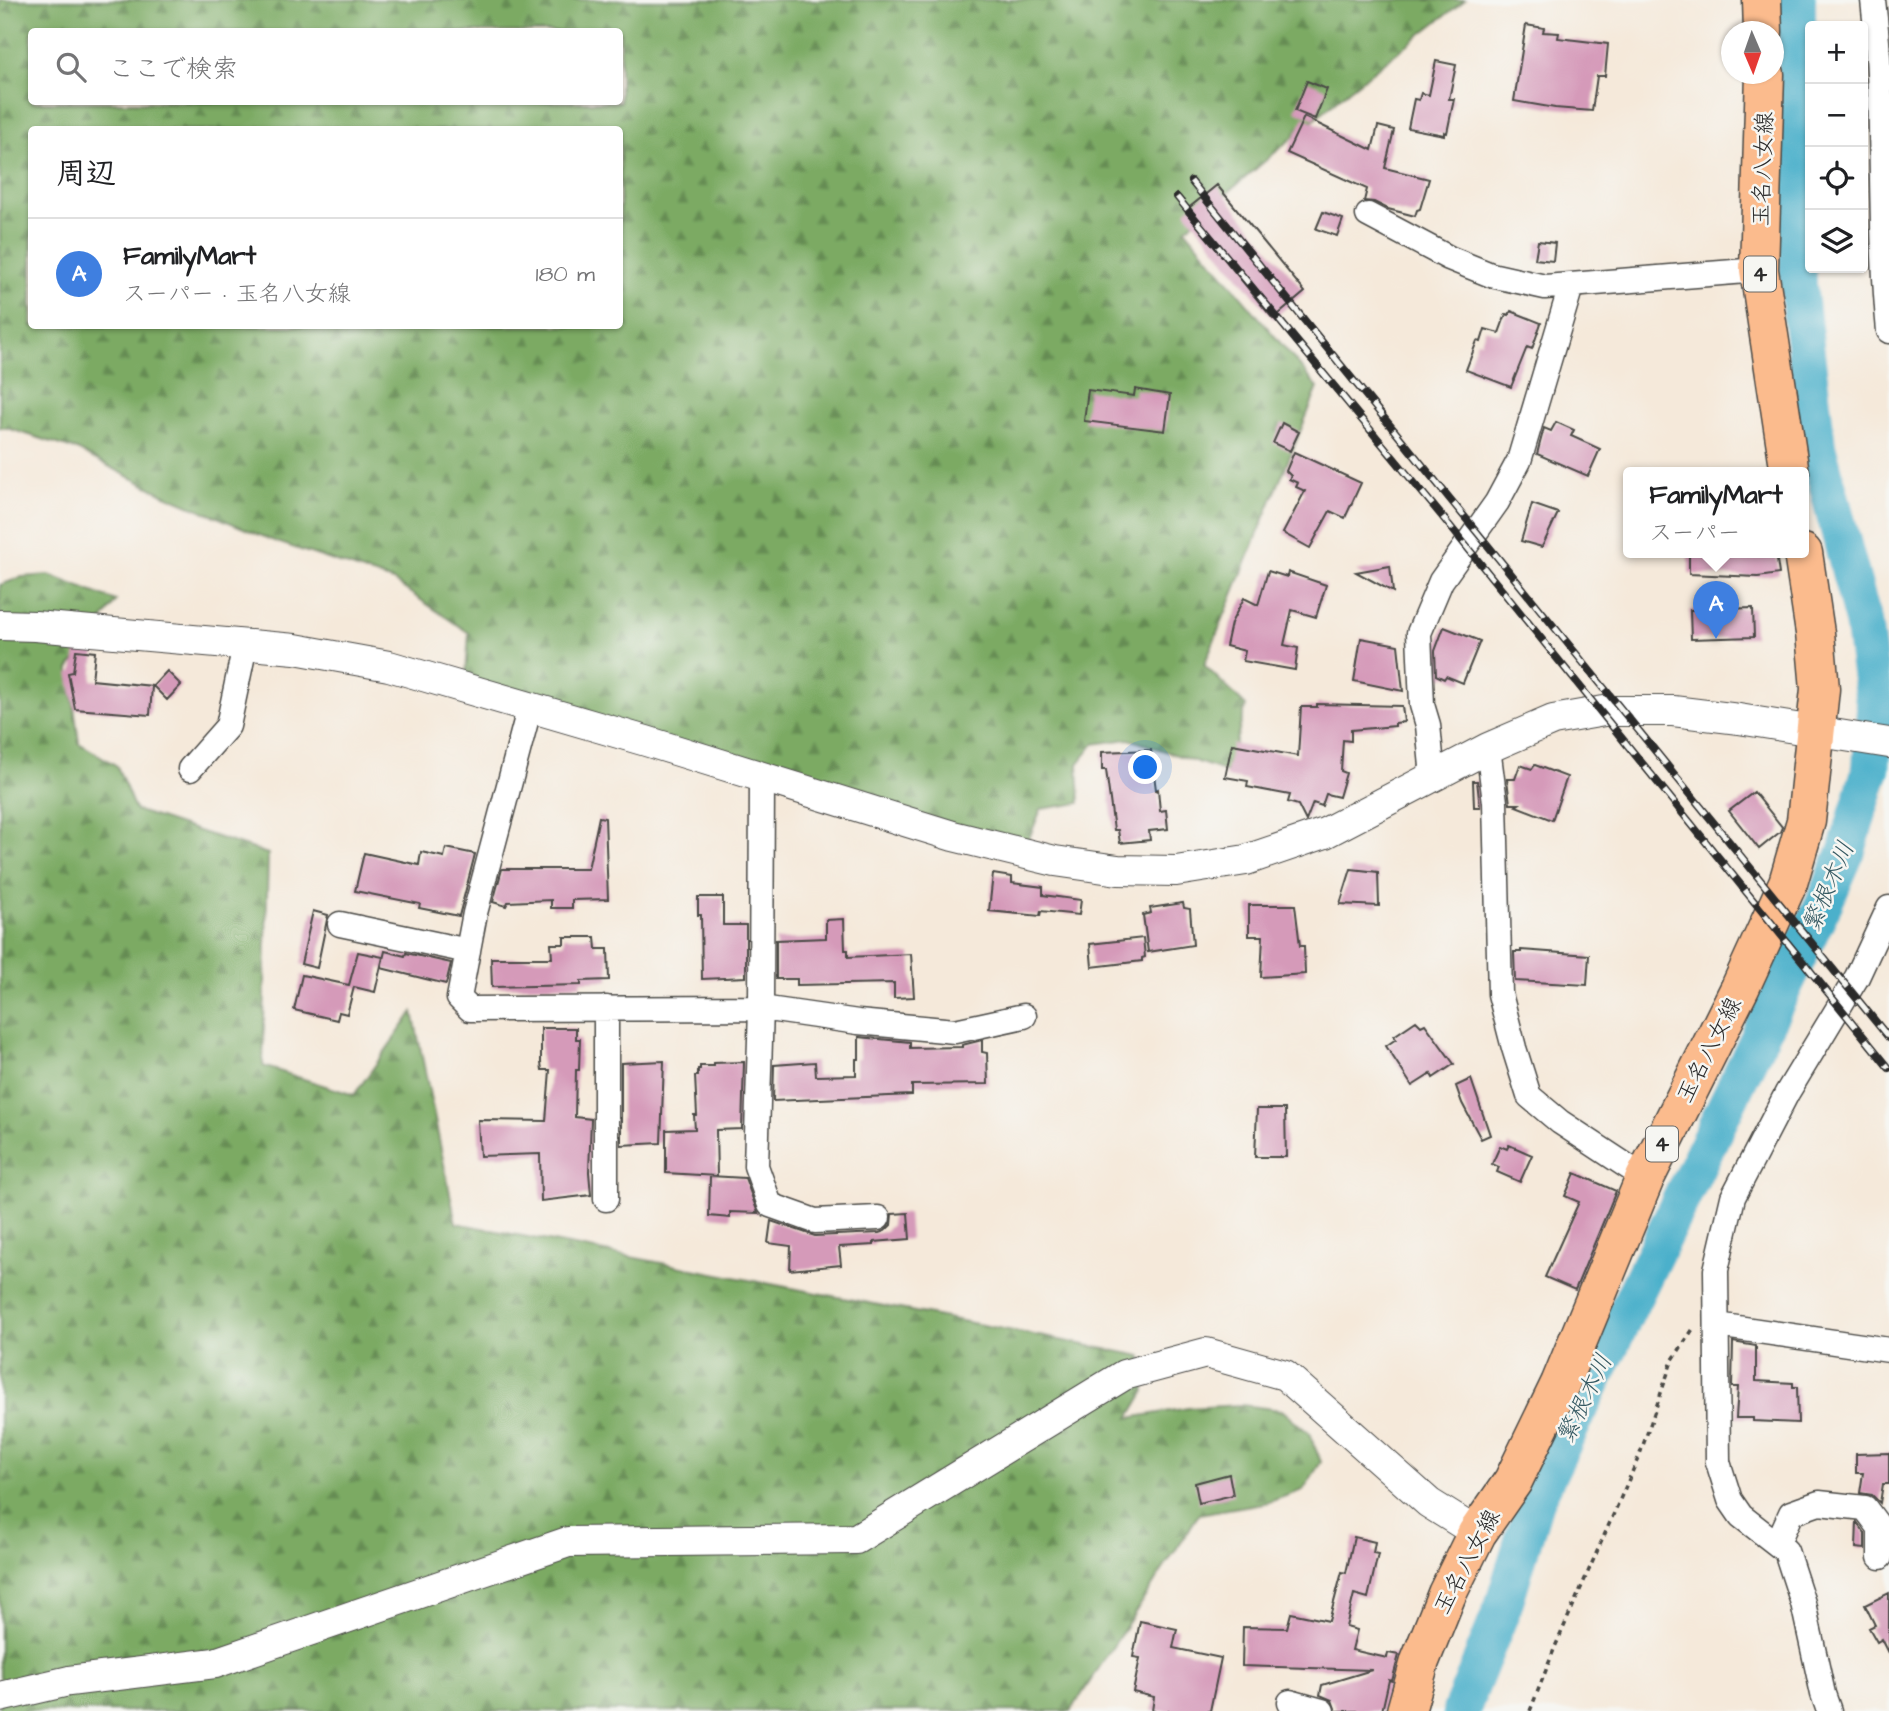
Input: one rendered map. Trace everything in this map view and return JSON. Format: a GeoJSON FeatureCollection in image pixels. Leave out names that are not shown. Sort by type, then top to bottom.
{"type":"FeatureCollection","features":[{"type":"Feature","properties":{"kind":"main road"},"geometry":{"type":"LineString","coordinates":[[1762,0],[1763,21]]}},
{"type":"Feature","properties":{"kind":"main road","name":"玉名八女線"},"geometry":{"type":"LineString","coordinates":[[1765,84],[1759,270],[1789,467]]}},
{"type":"Feature","properties":{"kind":"main road","name":"玉名八女線"},"geometry":{"type":"LineString","coordinates":[[1406,1711],[1420,1661],[1447,1594],[1477,1533],[1513,1481],[1560,1384],[1644,1178],[1740,988],[1788,883],[1829,733],[1820,688],[1804,558]]}},
{"type":"Feature","properties":{"kind":"street"},"geometry":{"type":"LineString","coordinates":[[1873,0],[1878,47],[1884,278],[1889,331]]}},
{"type":"Feature","properties":{"kind":"street"},"geometry":{"type":"LineString","coordinates":[[1368,215],[1449,258],[1491,275],[1545,287],[1759,270]]}},
{"type":"Feature","properties":{"kind":"street"},"geometry":{"type":"LineString","coordinates":[[1433,777],[1428,724],[1422,705],[1419,632],[1441,581],[1497,502],[1519,461],[1571,286]]}},
{"type":"Feature","properties":{"kind":"street"},"geometry":{"type":"LineString","coordinates":[[0,625],[295,649],[389,666],[530,706],[953,836],[1055,861],[1118,870],[1176,871],[1246,860],[1325,833],[1488,748],[1553,720],[1604,711],[1672,711],[1889,743]]}},
{"type":"Feature","properties":{"kind":"street"},"geometry":{"type":"LineString","coordinates":[[190,769],[228,726],[245,645]]}},
{"type":"Feature","properties":{"kind":"street"},"geometry":{"type":"LineString","coordinates":[[530,706],[475,913],[459,998],[470,1009],[761,1008],[858,1022],[955,1031],[1024,1016]]}},
{"type":"Feature","properties":{"kind":"street"},"geometry":{"type":"LineString","coordinates":[[1488,748],[1495,802],[1500,994],[1529,1096],[1560,1122],[1644,1178]]}},
{"type":"Feature","properties":{"kind":"street"},"geometry":{"type":"LineString","coordinates":[[762,776],[761,1008],[756,1166],[771,1205],[815,1221],[878,1219]]}},
{"type":"Feature","properties":{"kind":"street"},"geometry":{"type":"LineString","coordinates":[[1829,1711],[1795,1575],[1786,1551],[1741,1516],[1730,1500],[1718,1462],[1716,1269],[1733,1198],[1787,1093],[1857,977],[1889,908]]}},
{"type":"Feature","properties":{"kind":"street"},"geometry":{"type":"LineString","coordinates":[[340,924],[468,951]]}},
{"type":"Feature","properties":{"kind":"street"},"geometry":{"type":"LineString","coordinates":[[606,1008],[606,1199]]}},
{"type":"Feature","properties":{"kind":"street"},"geometry":{"type":"LineString","coordinates":[[1717,1325],[1889,1350]]}},
{"type":"Feature","properties":{"kind":"street"},"geometry":{"type":"LineString","coordinates":[[0,1697],[69,1681],[215,1663],[568,1542],[856,1539],[1124,1376],[1206,1353],[1285,1375],[1429,1503],[1477,1533]]}},
{"type":"Feature","properties":{"kind":"street"},"geometry":{"type":"LineString","coordinates":[[1777,1544],[1791,1513],[1819,1503],[1865,1508],[1880,1528],[1880,1557]]}},
{"type":"Feature","properties":{"kind":"street"},"geometry":{"type":"LineString","coordinates":[[1290,1702],[1322,1711]]}},
{"type":"Feature","properties":{"kind":"path"},"geometry":{"type":"LineString","coordinates":[[1530,1711],[1555,1647],[1640,1454],[1672,1361],[1693,1329],[1704,1321],[1717,1325]]}},
{"type":"Feature","properties":{"kind":"green space"},"geometry":{"type":"Polygon","coordinates":[[[0,0],[1465,0],[1350,89],[1185,229],[1318,388],[1204,665],[1246,706],[1227,772],[1129,739],[1094,744],[1078,764],[1080,803],[1041,809],[1023,853],[465,687],[469,633],[393,581],[274,541],[163,494],[77,450],[0,428],[0,0]]]}},
{"type":"Feature","properties":{"kind":"green space"},"geometry":{"type":"Polygon","coordinates":[[[49,575],[116,601],[69,669],[79,743],[117,766],[135,810],[268,854],[263,1066],[354,1095],[413,1012],[456,1223],[1142,1356],[1145,1391],[1129,1418],[1188,1408],[1241,1405],[1282,1410],[1309,1433],[1321,1462],[1303,1490],[1269,1502],[1199,1514],[1071,1711],[0,1711],[0,585],[22,577],[49,575]]]}},
{"type":"Feature","properties":{"kind":"building"},"geometry":{"type":"Polygon","coordinates":[[[1526,25],[1544,28],[1543,32],[1559,33],[1558,38],[1608,44],[1605,76],[1597,76],[1592,111],[1514,101],[1526,25]]]}},
{"type":"Feature","properties":{"kind":"building"},"geometry":{"type":"Polygon","coordinates":[[[1436,61],[1456,65],[1449,99],[1454,99],[1447,133],[1444,132],[1444,135],[1408,128],[1414,99],[1419,100],[1421,93],[1429,95],[1436,61]]]}},
{"type":"Feature","properties":{"kind":"building"},"geometry":{"type":"Polygon","coordinates":[[[1307,81],[1327,89],[1315,119],[1295,111],[1307,81]]]}},
{"type":"Feature","properties":{"kind":"building"},"geometry":{"type":"Polygon","coordinates":[[[1304,117],[1372,150],[1378,126],[1394,130],[1385,168],[1429,179],[1420,209],[1415,216],[1364,201],[1367,189],[1287,153],[1304,117]]]}},
{"type":"Feature","properties":{"kind":"building"},"geometry":{"type":"Polygon","coordinates":[[[1217,185],[1305,292],[1273,319],[1185,211],[1217,185]]]}},
{"type":"Feature","properties":{"kind":"building"},"geometry":{"type":"Polygon","coordinates":[[[1323,212],[1343,219],[1337,236],[1316,229],[1323,212]]]}},
{"type":"Feature","properties":{"kind":"building"},"geometry":{"type":"Polygon","coordinates":[[[1538,241],[1555,243],[1553,261],[1535,259],[1538,241]]]}},
{"type":"Feature","properties":{"kind":"building"},"geometry":{"type":"Polygon","coordinates":[[[1511,311],[1541,323],[1532,349],[1527,347],[1511,387],[1466,370],[1477,341],[1481,342],[1485,329],[1499,333],[1506,314],[1509,315],[1511,311]]]}},
{"type":"Feature","properties":{"kind":"building"},"geometry":{"type":"Polygon","coordinates":[[[1135,389],[1170,395],[1165,431],[1084,421],[1088,390],[1134,396],[1135,389]]]}},
{"type":"Feature","properties":{"kind":"building"},"geometry":{"type":"Polygon","coordinates":[[[1556,422],[1574,430],[1571,436],[1600,449],[1588,476],[1537,454],[1544,428],[1551,431],[1556,422]]]}},
{"type":"Feature","properties":{"kind":"building"},"geometry":{"type":"Polygon","coordinates":[[[1282,423],[1299,432],[1290,451],[1273,443],[1282,423]]]}},
{"type":"Feature","properties":{"kind":"building"},"geometry":{"type":"Polygon","coordinates":[[[1294,452],[1361,483],[1345,518],[1330,511],[1310,548],[1283,533],[1305,491],[1296,487],[1298,483],[1289,479],[1291,476],[1286,471],[1294,452]]]}},
{"type":"Feature","properties":{"kind":"building"},"geometry":{"type":"Polygon","coordinates":[[[1532,504],[1558,513],[1542,547],[1521,541],[1532,504]]]}},
{"type":"Feature","properties":{"kind":"building"},"geometry":{"type":"Polygon","coordinates":[[[1689,558],[1777,558],[1779,574],[1758,577],[1689,574],[1689,558]]]}},
{"type":"Feature","properties":{"kind":"building"},"geometry":{"type":"Polygon","coordinates":[[[1390,566],[1393,592],[1356,572],[1390,566]]]}},
{"type":"Feature","properties":{"kind":"building"},"geometry":{"type":"Polygon","coordinates":[[[1268,571],[1287,577],[1288,572],[1326,585],[1316,617],[1292,610],[1284,645],[1298,648],[1295,670],[1243,661],[1245,651],[1226,646],[1231,623],[1244,598],[1258,605],[1268,571]]]}},
{"type":"Feature","properties":{"kind":"building"},"geometry":{"type":"Polygon","coordinates":[[[1753,608],[1754,637],[1691,639],[1690,610],[1753,608]]]}},
{"type":"Feature","properties":{"kind":"building"},"geometry":{"type":"Polygon","coordinates":[[[1444,627],[1480,641],[1463,683],[1436,675],[1435,651],[1444,627]]]}},
{"type":"Feature","properties":{"kind":"building"},"geometry":{"type":"Polygon","coordinates":[[[1361,638],[1398,645],[1403,691],[1354,681],[1361,638]]]}},
{"type":"Feature","properties":{"kind":"building"},"geometry":{"type":"Polygon","coordinates":[[[76,650],[95,652],[92,680],[152,686],[150,715],[75,709],[68,673],[73,672],[76,650]]]}},
{"type":"Feature","properties":{"kind":"building"},"geometry":{"type":"Polygon","coordinates":[[[167,671],[181,685],[167,700],[153,686],[167,671]]]}},
{"type":"Feature","properties":{"kind":"building"},"geometry":{"type":"Polygon","coordinates":[[[1317,704],[1402,706],[1404,722],[1395,723],[1395,726],[1351,730],[1351,741],[1343,740],[1341,771],[1346,773],[1339,797],[1326,794],[1322,806],[1313,803],[1306,821],[1298,805],[1288,802],[1290,795],[1247,787],[1248,781],[1225,777],[1232,744],[1298,756],[1301,707],[1317,707],[1317,704]]]}},
{"type":"Feature","properties":{"kind":"building"},"geometry":{"type":"Polygon","coordinates":[[[1151,750],[1160,811],[1166,810],[1168,829],[1149,831],[1150,840],[1120,843],[1118,830],[1114,830],[1106,770],[1102,770],[1102,752],[1151,750]]]}},
{"type":"Feature","properties":{"kind":"building"},"geometry":{"type":"Polygon","coordinates":[[[1520,765],[1532,769],[1535,765],[1567,777],[1552,820],[1516,806],[1519,804],[1510,804],[1507,779],[1515,779],[1520,765]]]}},
{"type":"Feature","properties":{"kind":"building"},"geometry":{"type":"Polygon","coordinates":[[[1473,781],[1477,781],[1480,807],[1474,807],[1473,781]]]}},
{"type":"Feature","properties":{"kind":"building"},"geometry":{"type":"Polygon","coordinates":[[[1754,792],[1782,827],[1780,832],[1759,849],[1729,811],[1754,792]]]}},
{"type":"Feature","properties":{"kind":"building"},"geometry":{"type":"Polygon","coordinates":[[[599,817],[605,818],[608,899],[572,900],[572,908],[551,908],[551,900],[508,902],[506,906],[493,902],[502,869],[588,869],[599,817]]]}},
{"type":"Feature","properties":{"kind":"building"},"geometry":{"type":"Polygon","coordinates":[[[446,848],[475,854],[459,916],[419,908],[420,904],[355,891],[364,853],[419,865],[421,852],[444,857],[446,848]]]}},
{"type":"Feature","properties":{"kind":"building"},"geometry":{"type":"Polygon","coordinates":[[[1351,869],[1378,872],[1379,906],[1340,904],[1351,869]]]}},
{"type":"Feature","properties":{"kind":"building"},"geometry":{"type":"Polygon","coordinates":[[[993,874],[1012,877],[1012,883],[1043,887],[1043,895],[1081,900],[1079,915],[1041,911],[1040,916],[989,911],[993,874]]]}},
{"type":"Feature","properties":{"kind":"building"},"geometry":{"type":"Polygon","coordinates":[[[698,897],[723,897],[723,925],[746,925],[746,977],[702,979],[701,915],[698,915],[698,897]]]}},
{"type":"Feature","properties":{"kind":"building"},"geometry":{"type":"Polygon","coordinates":[[[1183,903],[1184,908],[1190,909],[1193,945],[1148,952],[1143,915],[1151,913],[1150,908],[1183,903]]]}},
{"type":"Feature","properties":{"kind":"building"},"geometry":{"type":"Polygon","coordinates":[[[1249,905],[1295,905],[1300,946],[1304,946],[1305,974],[1261,977],[1263,936],[1249,936],[1249,905]]]}},
{"type":"Feature","properties":{"kind":"building"},"geometry":{"type":"Polygon","coordinates":[[[313,911],[328,915],[317,968],[301,964],[313,911]]]}},
{"type":"Feature","properties":{"kind":"building"},"geometry":{"type":"Polygon","coordinates":[[[844,919],[845,950],[848,950],[848,957],[911,954],[914,997],[894,998],[894,983],[797,985],[797,979],[776,979],[776,940],[826,938],[826,920],[844,919]]]}},
{"type":"Feature","properties":{"kind":"building"},"geometry":{"type":"Polygon","coordinates":[[[564,937],[595,937],[596,949],[608,949],[609,980],[581,981],[581,985],[492,987],[491,958],[552,958],[551,944],[564,944],[564,937]]]}},
{"type":"Feature","properties":{"kind":"building"},"geometry":{"type":"Polygon","coordinates":[[[1143,938],[1145,957],[1142,961],[1092,967],[1090,944],[1143,938]]]}},
{"type":"Feature","properties":{"kind":"building"},"geometry":{"type":"Polygon","coordinates":[[[1521,950],[1589,955],[1587,985],[1515,981],[1514,952],[1521,950]]]}},
{"type":"Feature","properties":{"kind":"building"},"geometry":{"type":"Polygon","coordinates":[[[385,951],[451,963],[446,984],[381,968],[385,951]]]}},
{"type":"Feature","properties":{"kind":"building"},"geometry":{"type":"Polygon","coordinates":[[[358,952],[383,957],[375,992],[354,987],[347,1014],[339,1012],[337,1020],[294,1010],[302,975],[349,985],[358,952]]]}},
{"type":"Feature","properties":{"kind":"building"},"geometry":{"type":"Polygon","coordinates":[[[1416,1021],[1421,1026],[1425,1024],[1454,1064],[1433,1078],[1431,1074],[1412,1086],[1386,1046],[1396,1039],[1394,1036],[1416,1021]]]}},
{"type":"Feature","properties":{"kind":"building"},"geometry":{"type":"Polygon","coordinates":[[[541,1028],[576,1028],[576,1039],[580,1039],[575,1117],[591,1119],[591,1195],[541,1201],[540,1154],[480,1156],[478,1120],[546,1121],[550,1070],[542,1070],[541,1028]]]}},
{"type":"Feature","properties":{"kind":"building"},"geometry":{"type":"Polygon","coordinates":[[[859,1037],[910,1042],[910,1048],[962,1047],[982,1040],[982,1052],[987,1053],[988,1084],[912,1085],[912,1095],[773,1101],[774,1065],[815,1062],[816,1076],[856,1075],[859,1037]]]}},
{"type":"Feature","properties":{"kind":"building"},"geometry":{"type":"Polygon","coordinates":[[[664,1061],[661,1143],[621,1145],[621,1063],[664,1061]]]}},
{"type":"Feature","properties":{"kind":"building"},"geometry":{"type":"Polygon","coordinates":[[[744,1062],[742,1129],[716,1130],[717,1176],[666,1173],[666,1130],[695,1129],[695,1076],[698,1076],[700,1066],[744,1062]]]}},
{"type":"Feature","properties":{"kind":"building"},"geometry":{"type":"Polygon","coordinates":[[[1471,1079],[1490,1135],[1481,1139],[1456,1086],[1471,1079]]]}},
{"type":"Feature","properties":{"kind":"building"},"geometry":{"type":"Polygon","coordinates":[[[1257,1109],[1285,1109],[1286,1157],[1255,1157],[1257,1109]]]}},
{"type":"Feature","properties":{"kind":"building"},"geometry":{"type":"Polygon","coordinates":[[[1509,1145],[1532,1155],[1520,1182],[1497,1172],[1499,1167],[1492,1164],[1500,1146],[1507,1149],[1509,1145]]]}},
{"type":"Feature","properties":{"kind":"building"},"geometry":{"type":"Polygon","coordinates":[[[1575,1173],[1616,1191],[1575,1290],[1545,1277],[1579,1202],[1565,1196],[1575,1173]]]}},
{"type":"Feature","properties":{"kind":"building"},"geometry":{"type":"Polygon","coordinates":[[[710,1176],[745,1178],[758,1213],[730,1212],[730,1218],[709,1216],[710,1176]]]}},
{"type":"Feature","properties":{"kind":"building"},"geometry":{"type":"Polygon","coordinates":[[[908,1213],[910,1239],[839,1247],[841,1265],[790,1270],[791,1246],[768,1243],[771,1221],[815,1236],[879,1233],[891,1225],[892,1214],[908,1213]]]}},
{"type":"Feature","properties":{"kind":"building"},"geometry":{"type":"Polygon","coordinates":[[[1733,1342],[1756,1346],[1756,1381],[1793,1383],[1793,1387],[1797,1387],[1798,1423],[1736,1418],[1738,1387],[1732,1387],[1733,1342]]]}},
{"type":"Feature","properties":{"kind":"building"},"geometry":{"type":"Polygon","coordinates":[[[1889,1453],[1889,1484],[1883,1484],[1880,1503],[1872,1495],[1860,1493],[1863,1473],[1856,1473],[1856,1454],[1889,1453]]]}},
{"type":"Feature","properties":{"kind":"building"},"geometry":{"type":"Polygon","coordinates":[[[1229,1474],[1233,1495],[1199,1503],[1195,1483],[1229,1474]]]}},
{"type":"Feature","properties":{"kind":"building"},"geometry":{"type":"Polygon","coordinates":[[[1857,1522],[1865,1533],[1865,1549],[1856,1548],[1857,1522]]]}},
{"type":"Feature","properties":{"kind":"building"},"geometry":{"type":"Polygon","coordinates":[[[1354,1537],[1375,1542],[1373,1553],[1378,1554],[1368,1598],[1354,1594],[1346,1627],[1357,1630],[1352,1650],[1387,1658],[1388,1653],[1399,1655],[1392,1681],[1389,1680],[1382,1711],[1336,1711],[1332,1700],[1320,1695],[1322,1685],[1372,1670],[1242,1666],[1243,1627],[1287,1628],[1291,1613],[1329,1621],[1342,1572],[1346,1573],[1354,1537]]]}},
{"type":"Feature","properties":{"kind":"building"},"geometry":{"type":"Polygon","coordinates":[[[1889,1593],[1889,1653],[1882,1639],[1877,1642],[1869,1628],[1875,1625],[1865,1605],[1889,1593]]]}},
{"type":"Feature","properties":{"kind":"building"},"geometry":{"type":"Polygon","coordinates":[[[1140,1621],[1177,1629],[1173,1648],[1221,1658],[1210,1711],[1152,1711],[1154,1697],[1133,1692],[1140,1658],[1133,1657],[1140,1621]]]}},
{"type":"Feature","properties":{"kind":"waterway","name":"繁根木川"},"geometry":{"type":"LineString","coordinates":[[1461,1711],[1503,1607],[1535,1501],[1824,903],[1847,850],[1871,768],[1875,709],[1863,621],[1817,446],[1798,285],[1797,0]]}},
{"type":"Feature","properties":{"kind":"railway"},"geometry":{"type":"LineString","coordinates":[[1191,181],[1889,1038]]}},
{"type":"Feature","properties":{"kind":"railway"},"geometry":{"type":"LineString","coordinates":[[1177,197],[1441,515],[1889,1068]]}},
{"type":"Feature","properties":{"kind":"place","name":"FamilyMart"},"geometry":{"type":"Point","coordinates":[1716,639]}}]}
